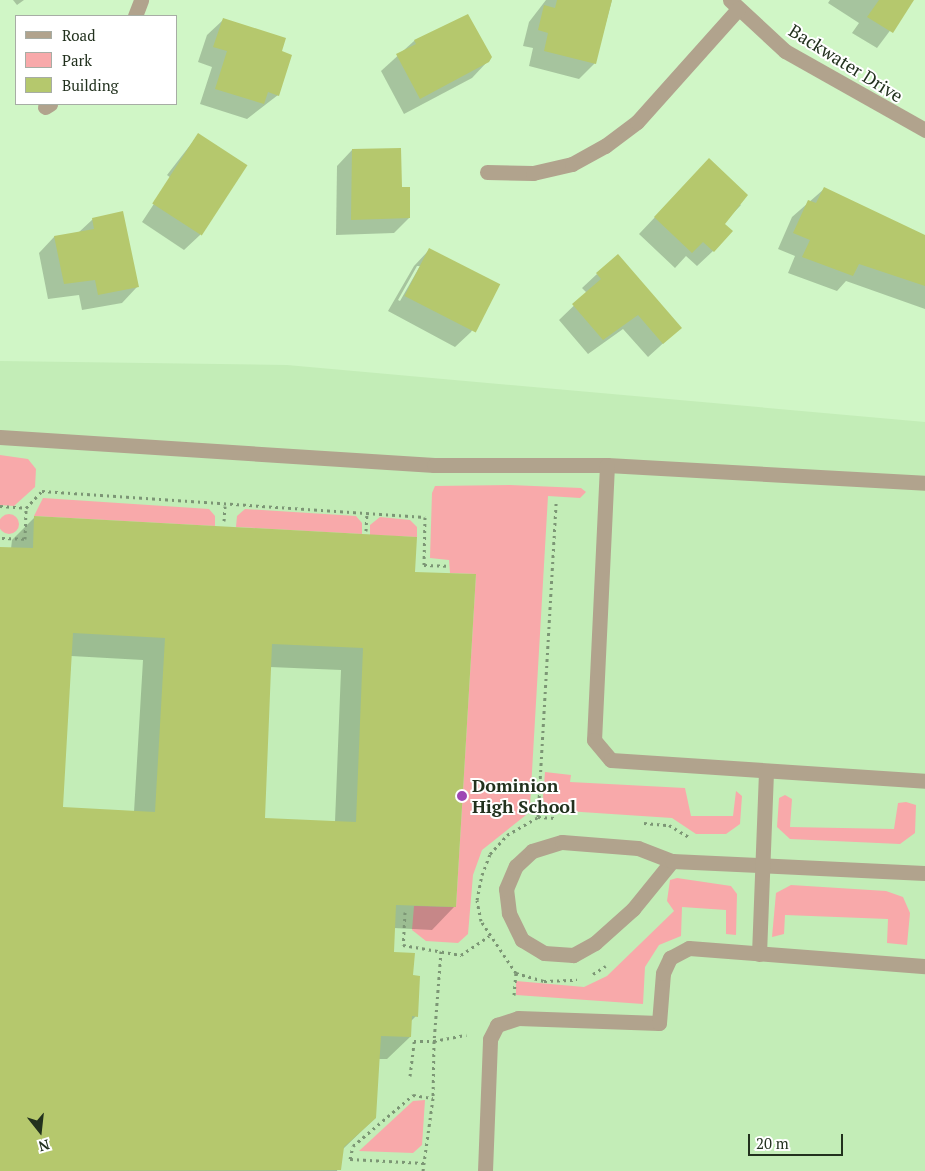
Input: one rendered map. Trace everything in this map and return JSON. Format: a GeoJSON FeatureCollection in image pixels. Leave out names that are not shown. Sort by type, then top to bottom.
{"type":"FeatureCollection","features":[{"type":"Feature","properties":{"kind":"street"},"geometry":{"type":"LineString","coordinates":[[135,15],[141,0]]}},
{"type":"Feature","properties":{"kind":"street"},"geometry":{"type":"LineString","coordinates":[[487,172],[532,173],[572,164],[605,146],[637,122],[734,4]]}},
{"type":"Feature","properties":{"kind":"street","name":"Backwater Drive"},"geometry":{"type":"LineString","coordinates":[[734,4],[785,50],[925,130]]}},
{"type":"Feature","properties":{"kind":"street"},"geometry":{"type":"LineString","coordinates":[[0,437],[434,465],[607,465],[925,483]]}},
{"type":"Feature","properties":{"kind":"street"},"geometry":{"type":"LineString","coordinates":[[607,465],[594,740],[611,760],[925,781]]}},
{"type":"Feature","properties":{"kind":"street"},"geometry":{"type":"LineString","coordinates":[[759,954],[766,771]]}},
{"type":"Feature","properties":{"kind":"street"},"geometry":{"type":"LineString","coordinates":[[672,860],[633,909],[595,943],[573,954],[544,952],[522,940],[509,913],[506,889],[516,866],[532,851],[571,843],[638,848],[672,860],[762,867],[925,873]]}},
{"type":"Feature","properties":{"kind":"street"},"geometry":{"type":"LineString","coordinates":[[485,1171],[490,1039],[497,1024],[518,1018],[659,1023],[663,973],[670,958],[689,948],[925,966]]}},
{"type":"Feature","properties":{"kind":"path"},"geometry":{"type":"LineString","coordinates":[[2,538],[25,539],[26,508],[42,492],[225,506],[425,517],[424,565],[446,566]]}},
{"type":"Feature","properties":{"kind":"path"},"geometry":{"type":"LineString","coordinates":[[538,816],[556,504]]}},
{"type":"Feature","properties":{"kind":"path"},"geometry":{"type":"LineString","coordinates":[[0,506],[26,508]]}},
{"type":"Feature","properties":{"kind":"path"},"geometry":{"type":"LineString","coordinates":[[224,521],[225,506]]}},
{"type":"Feature","properties":{"kind":"path"},"geometry":{"type":"LineString","coordinates":[[366,531],[367,513]]}},
{"type":"Feature","properties":{"kind":"path"},"geometry":{"type":"LineString","coordinates":[[405,912],[403,945],[461,955],[489,936]]}},
{"type":"Feature","properties":{"kind":"path"},"geometry":{"type":"LineString","coordinates":[[423,1171],[433,1098],[434,1042],[441,952]]}},
{"type":"Feature","properties":{"kind":"path"},"geometry":{"type":"LineString","coordinates":[[410,1076],[414,1041],[434,1042]]}},
{"type":"Feature","properties":{"kind":"path"},"geometry":{"type":"LineString","coordinates":[[424,1163],[350,1159],[353,1146],[413,1095],[433,1098]]}},
{"type":"Feature","properties":{"kind":"shaded area","name":"Dominion High School"},"geometry":{"type":"Polygon","coordinates":[[[0,361],[287,365],[925,422],[925,1171],[0,1171],[0,361]]]}},
{"type":"Feature","properties":{"kind":"green space"},"geometry":{"type":"Polygon","coordinates":[[[0,455],[28,459],[36,469],[35,487],[14,506],[0,505],[0,455]]]}},
{"type":"Feature","properties":{"kind":"green space"},"geometry":{"type":"Polygon","coordinates":[[[510,485],[581,488],[586,492],[580,498],[548,496],[530,806],[526,815],[482,850],[473,875],[468,934],[458,943],[426,941],[412,930],[414,906],[456,907],[476,574],[450,573],[449,560],[430,558],[432,493],[435,486],[510,485]]]}},
{"type":"Feature","properties":{"kind":"green space"},"geometry":{"type":"Polygon","coordinates":[[[43,498],[209,509],[215,516],[215,526],[34,516],[43,498]]]}},
{"type":"Feature","properties":{"kind":"green space"},"geometry":{"type":"Polygon","coordinates":[[[245,509],[356,516],[362,523],[362,534],[236,527],[237,516],[245,509]]]}},
{"type":"Feature","properties":{"kind":"green space"},"geometry":{"type":"Polygon","coordinates":[[[9,514],[16,517],[19,524],[16,531],[9,534],[2,531],[-1,524],[2,517],[9,514]]]}},
{"type":"Feature","properties":{"kind":"green space"},"geometry":{"type":"Polygon","coordinates":[[[380,517],[410,520],[417,527],[417,537],[370,535],[370,525],[380,517]]]}},
{"type":"Feature","properties":{"kind":"green space"},"geometry":{"type":"Polygon","coordinates":[[[545,772],[571,775],[570,782],[685,788],[691,816],[733,816],[736,791],[742,796],[740,824],[726,834],[696,834],[672,818],[551,810],[545,807],[543,797],[545,772]]]}},
{"type":"Feature","properties":{"kind":"green space"},"geometry":{"type":"Polygon","coordinates":[[[785,795],[792,799],[790,827],[894,829],[898,803],[906,802],[916,805],[915,833],[900,844],[790,839],[777,827],[779,798],[785,795]]]}},
{"type":"Feature","properties":{"kind":"green space"},"geometry":{"type":"Polygon","coordinates":[[[677,878],[731,886],[737,894],[736,935],[726,934],[726,910],[682,907],[681,936],[659,945],[645,967],[643,1004],[516,995],[516,981],[584,987],[607,976],[674,911],[667,901],[670,880],[677,878]]]}},
{"type":"Feature","properties":{"kind":"green space"},"geometry":{"type":"Polygon","coordinates":[[[791,885],[886,891],[903,897],[910,913],[907,945],[887,943],[888,919],[785,915],[784,934],[772,937],[776,893],[791,885]]]}},
{"type":"Feature","properties":{"kind":"green space"},"geometry":{"type":"Polygon","coordinates":[[[425,1100],[422,1145],[413,1153],[359,1151],[413,1101],[425,1100]]]}},
{"type":"Feature","properties":{"kind":"building"},"geometry":{"type":"Polygon","coordinates":[[[557,0],[612,0],[596,64],[544,51],[548,33],[538,30],[544,5],[555,8],[557,0]]]}},
{"type":"Feature","properties":{"kind":"building"},"geometry":{"type":"Polygon","coordinates":[[[879,0],[914,0],[893,33],[867,17],[879,0]]]}},
{"type":"Feature","properties":{"kind":"building"},"geometry":{"type":"Polygon","coordinates":[[[468,14],[492,57],[489,62],[420,99],[396,54],[416,44],[414,40],[468,14]]]}},
{"type":"Feature","properties":{"kind":"building"},"geometry":{"type":"Polygon","coordinates":[[[223,18],[286,38],[282,51],[292,55],[279,96],[268,92],[264,104],[215,89],[227,51],[213,47],[223,18]]]}},
{"type":"Feature","properties":{"kind":"building"},"geometry":{"type":"Polygon","coordinates":[[[198,133],[247,165],[202,236],[152,203],[198,133]]]}},
{"type":"Feature","properties":{"kind":"building"},"geometry":{"type":"Polygon","coordinates":[[[401,148],[402,187],[410,187],[410,218],[351,220],[352,149],[401,148]]]}},
{"type":"Feature","properties":{"kind":"building"},"geometry":{"type":"Polygon","coordinates":[[[709,158],[748,195],[725,224],[733,231],[714,252],[703,242],[692,253],[654,217],[709,158]]]}},
{"type":"Feature","properties":{"kind":"building"},"geometry":{"type":"Polygon","coordinates":[[[824,187],[925,235],[925,286],[859,264],[853,276],[802,257],[810,240],[793,233],[808,200],[816,203],[824,187]]]}},
{"type":"Feature","properties":{"kind":"building"},"geometry":{"type":"Polygon","coordinates":[[[123,211],[139,287],[98,295],[95,280],[64,284],[54,236],[94,229],[92,218],[123,211]]]}},
{"type":"Feature","properties":{"kind":"building"},"geometry":{"type":"Polygon","coordinates":[[[429,248],[500,284],[476,332],[404,296],[429,248]]]}},
{"type":"Feature","properties":{"kind":"building"},"geometry":{"type":"Polygon","coordinates":[[[618,254],[682,328],[663,344],[638,315],[603,340],[572,304],[601,279],[596,273],[618,254]]]}},
{"type":"Feature","properties":{"kind":"building","name":"Dominion High School"},"geometry":{"type":"Polygon","coordinates":[[[34,516],[417,537],[415,572],[476,574],[456,907],[396,905],[394,952],[415,953],[413,975],[420,976],[418,1017],[412,1016],[411,1037],[381,1036],[376,1118],[344,1147],[341,1170],[0,1171],[0,547],[33,548],[34,516]],[[73,633],[63,807],[155,812],[165,638],[73,633]],[[272,644],[265,818],[356,822],[363,648],[272,644]]]}},
{"type":"Feature","properties":{"kind":"place","name":"Dominion High School"},"geometry":{"type":"Point","coordinates":[462,796]}}]}
